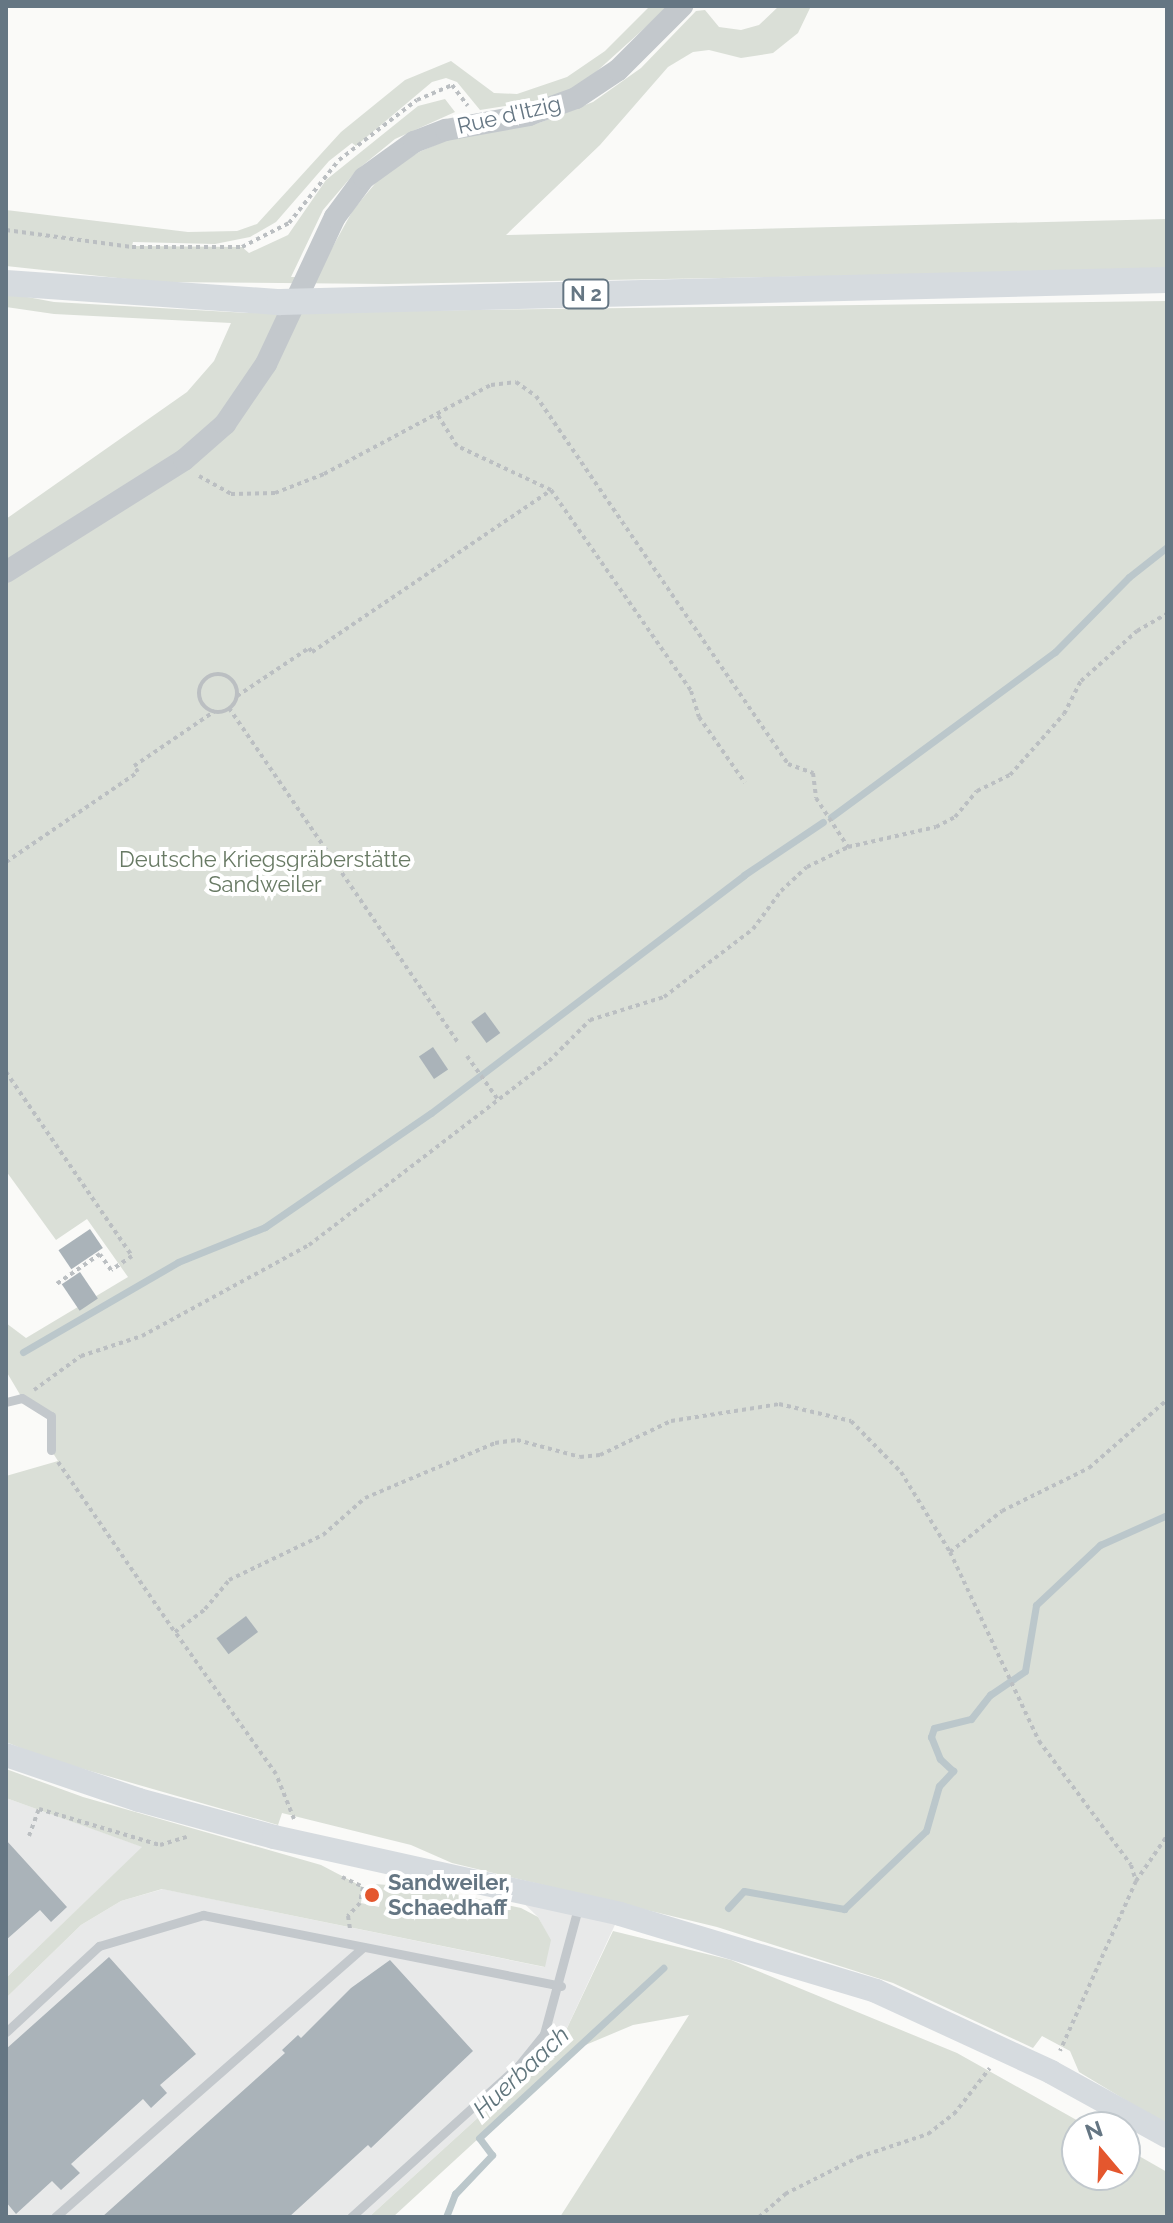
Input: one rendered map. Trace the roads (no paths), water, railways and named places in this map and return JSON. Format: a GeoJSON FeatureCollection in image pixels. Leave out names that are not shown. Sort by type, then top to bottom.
{"type":"FeatureCollection","features":[{"type":"Feature","properties":{"kind":"main road","name":"N 2"},"geometry":{"type":"LineString","coordinates":[[6,283],[280,302],[1167,280]]}},
{"type":"Feature","properties":{"kind":"main road"},"geometry":{"type":"LineString","coordinates":[[6,1755],[139,1800],[290,1841],[578,1905],[739,1947],[876,1991],[1051,2072],[1167,2136]]}},
{"type":"Feature","properties":{"kind":"street","name":"Rue d'Itzig"},"geometry":{"type":"LineString","coordinates":[[6,572],[184,460],[225,424],[266,364],[335,217],[364,178],[414,142],[479,122],[529,115],[576,98],[618,70],[682,6]]}},
{"type":"Feature","properties":{"kind":"lane"},"geometry":{"type":"LineString","coordinates":[[6,1402],[22,1398],[51,1416],[51,1450]]}},
{"type":"Feature","properties":{"kind":"lane"},"geometry":{"type":"LineString","coordinates":[[351,2217],[519,2065],[544,2034],[561,1986],[578,1905]]}},
{"type":"Feature","properties":{"kind":"lane"},"geometry":{"type":"LineString","coordinates":[[6,2032],[99,1946],[203,1915],[561,1986]]}},
{"type":"Feature","properties":{"kind":"lane"},"geometry":{"type":"LineString","coordinates":[[55,2217],[363,1947]]}},
{"type":"Feature","properties":{"kind":"waterway"},"geometry":{"type":"LineString","coordinates":[[831,817],[1055,652],[1129,577],[1167,547]]}},
{"type":"Feature","properties":{"kind":"waterway"},"geometry":{"type":"LineString","coordinates":[[23,1352],[178,1262],[265,1227],[431,1113],[744,875],[823,822]]}},
{"type":"Feature","properties":{"kind":"waterway","name":"Huerbaach"},"geometry":{"type":"LineString","coordinates":[[728,1908],[744,1891],[844,1909],[926,1831],[939,1786],[953,1771],[940,1759],[931,1737],[934,1728],[971,1719],[990,1695],[1025,1671],[1036,1605],[1100,1545],[1167,1515]]}},
{"type":"Feature","properties":{"kind":"waterway","name":"Huerbaach"},"geometry":{"type":"LineString","coordinates":[[446,2217],[455,2194],[492,2155],[479,2138],[663,1968]]}},
{"type":"Feature","properties":{"kind":"place","name":"Sandweiler, Schaedhaff"},"geometry":{"type":"Point","coordinates":[372,1895]}},
{"type":"Feature","properties":{"kind":"park label","name":"Deutsche Kriegsgräberstätte Sandweiler"},"geometry":{"type":"Point","coordinates":[265,872]}}]}
